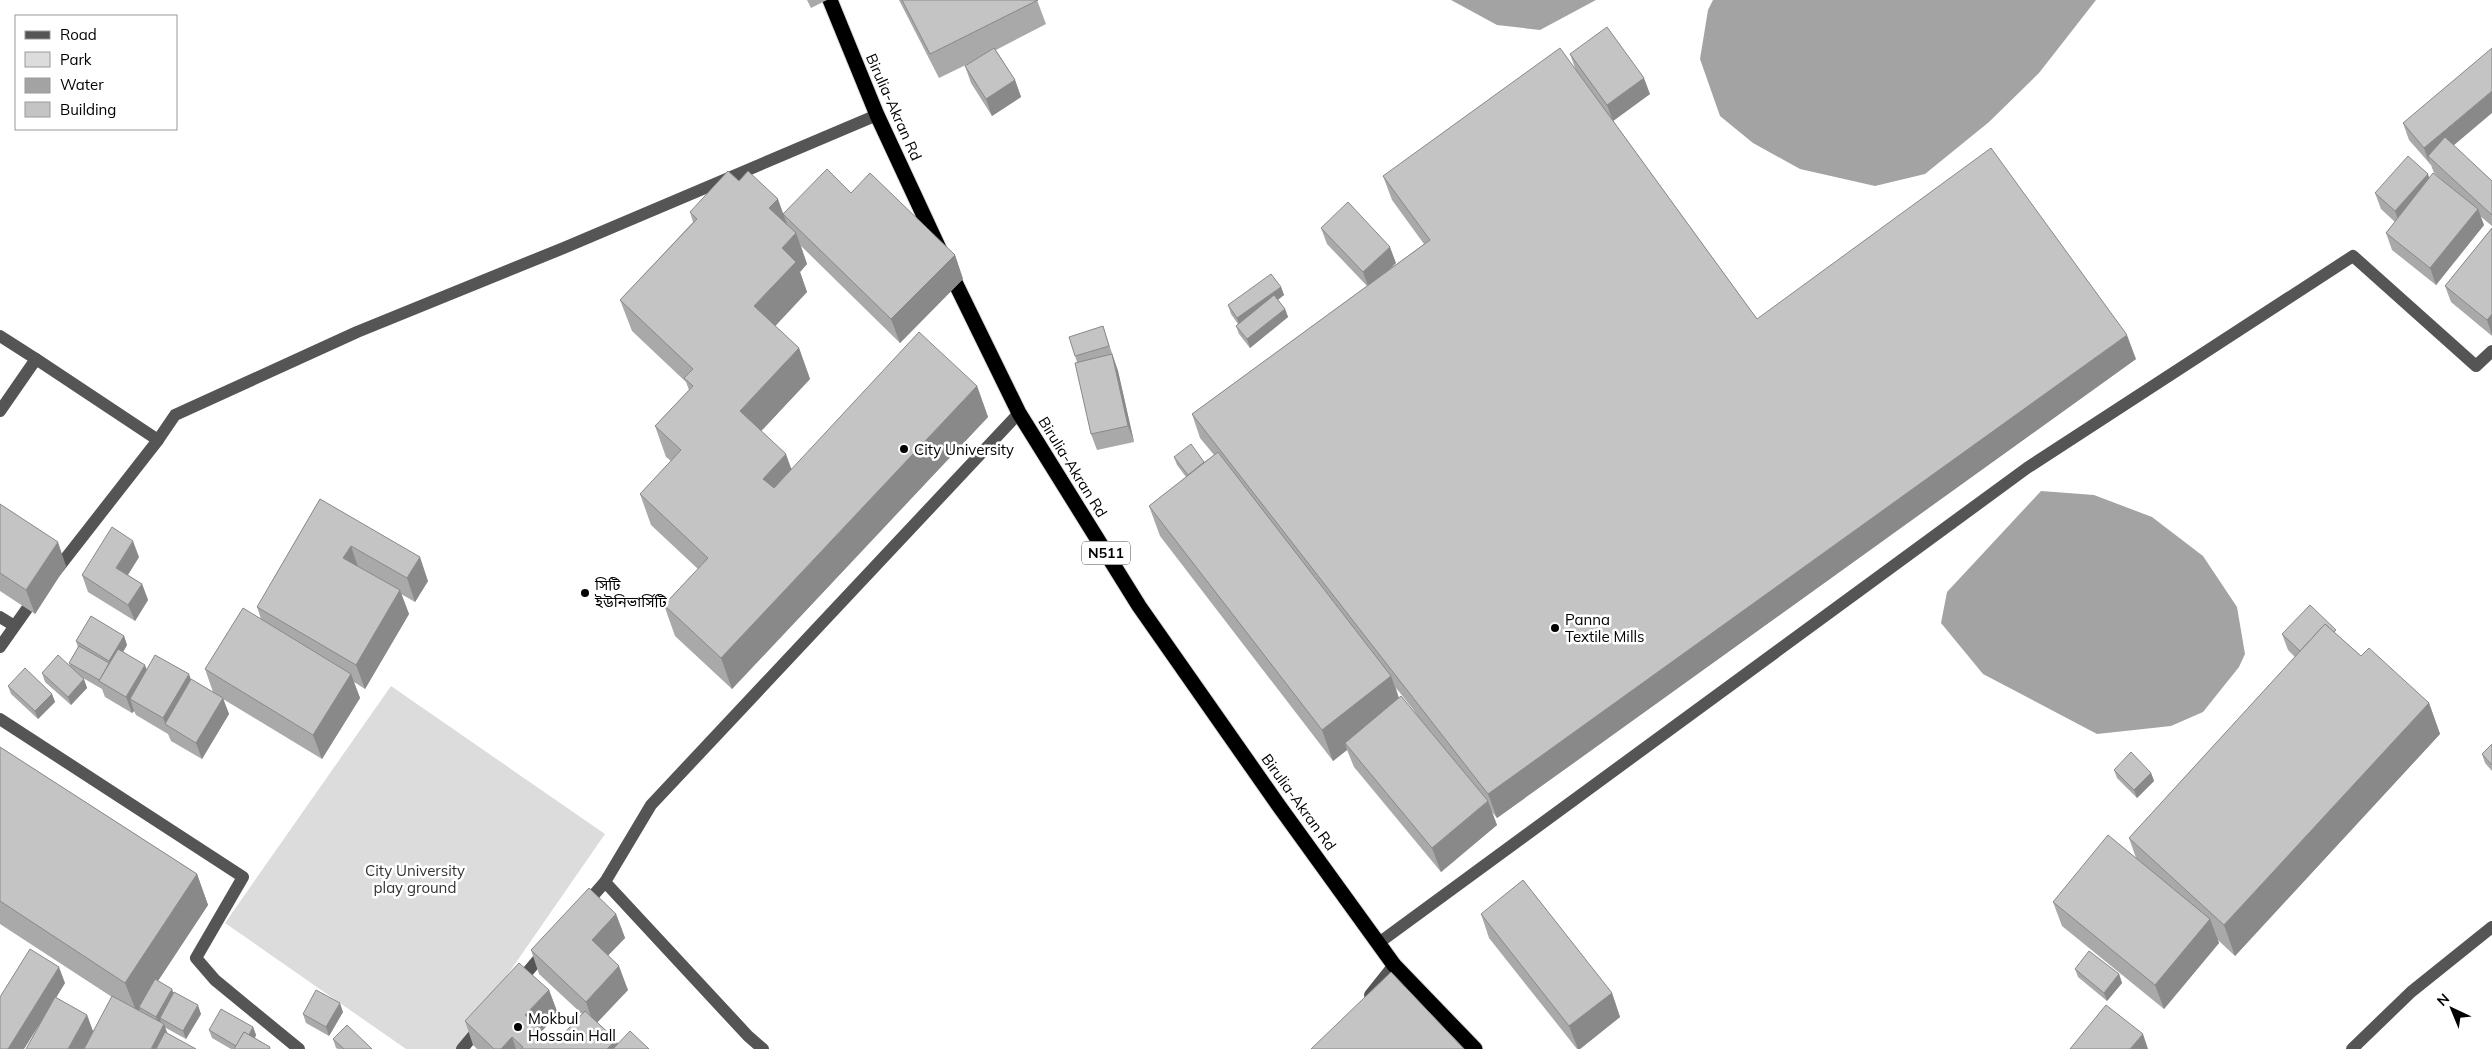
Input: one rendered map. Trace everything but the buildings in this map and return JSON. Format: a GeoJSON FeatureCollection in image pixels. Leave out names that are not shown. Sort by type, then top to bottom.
{"type":"FeatureCollection","features":[{"type":"Feature","properties":{"kind":"highway","name":"Birulia-Akran Rd"},"geometry":{"type":"LineString","coordinates":[[830,0],[877,115],[950,272],[1020,413],[1139,606],[1279,806],[1380,942],[1394,965],[1475,1049]]}},
{"type":"Feature","properties":{"kind":"street"},"geometry":{"type":"LineString","coordinates":[[0,647],[13,625],[158,440],[175,414],[358,332],[566,247],[877,115]]}},
{"type":"Feature","properties":{"kind":"street"},"geometry":{"type":"LineString","coordinates":[[1380,942],[2027,468],[2354,256],[2476,366],[2492,351]]}},
{"type":"Feature","properties":{"kind":"street"},"geometry":{"type":"LineString","coordinates":[[0,336],[158,440]]}},
{"type":"Feature","properties":{"kind":"street"},"geometry":{"type":"LineString","coordinates":[[0,411],[36,359]]}},
{"type":"Feature","properties":{"kind":"street"},"geometry":{"type":"LineString","coordinates":[[574,918],[605,882],[651,805],[1020,413]]}},
{"type":"Feature","properties":{"kind":"street"},"geometry":{"type":"LineString","coordinates":[[0,618],[13,625]]}},
{"type":"Feature","properties":{"kind":"street"},"geometry":{"type":"LineString","coordinates":[[0,719],[244,877],[196,958],[215,980],[299,1049]]}},
{"type":"Feature","properties":{"kind":"street"},"geometry":{"type":"LineString","coordinates":[[605,882],[748,1036],[763,1049]]}},
{"type":"Feature","properties":{"kind":"street"},"geometry":{"type":"LineString","coordinates":[[2352,1049],[2411,992],[2492,927]]}},
{"type":"Feature","properties":{"kind":"street"},"geometry":{"type":"LineString","coordinates":[[511,991],[555,940]]}},
{"type":"Feature","properties":{"kind":"street"},"geometry":{"type":"LineString","coordinates":[[1363,1003],[1394,965]]}},
{"type":"Feature","properties":{"kind":"street"},"geometry":{"type":"LineString","coordinates":[[462,1049],[493,1013]]}},
{"type":"Feature","properties":{"kind":"green space","name":"City University play ground"},"geometry":{"type":"Polygon","coordinates":[[[391,686],[605,834],[456,1049],[406,1049],[225,923],[391,686]]]}},
{"type":"Feature","properties":{"kind":"water"},"geometry":{"type":"Polygon","coordinates":[[[1451,0],[1596,0],[1540,30],[1497,25],[1451,0]]]}},
{"type":"Feature","properties":{"kind":"water"},"geometry":{"type":"Polygon","coordinates":[[[1713,0],[2096,0],[2039,73],[1989,122],[1925,174],[1875,186],[1800,169],[1753,143],[1720,116],[1700,59],[1708,10],[1713,0]]]}},
{"type":"Feature","properties":{"kind":"water"},"geometry":{"type":"Polygon","coordinates":[[[2041,491],[2094,495],[2152,517],[2203,556],[2237,607],[2245,654],[2239,667],[2203,712],[2171,726],[2097,734],[1983,674],[1941,623],[1947,592],[2041,491]]]}},
{"type":"Feature","properties":{"kind":"place","name":"City University"},"geometry":{"type":"Point","coordinates":[904,449]}},
{"type":"Feature","properties":{"kind":"place","name":"সিটি ইউনিভার্সিটি"},"geometry":{"type":"Point","coordinates":[585,593]}},
{"type":"Feature","properties":{"kind":"place","name":"Panna Textile Mills"},"geometry":{"type":"Point","coordinates":[1555,628]}},
{"type":"Feature","properties":{"kind":"place","name":"Mokbul Hossain Hall"},"geometry":{"type":"Point","coordinates":[518,1027]}}]}
